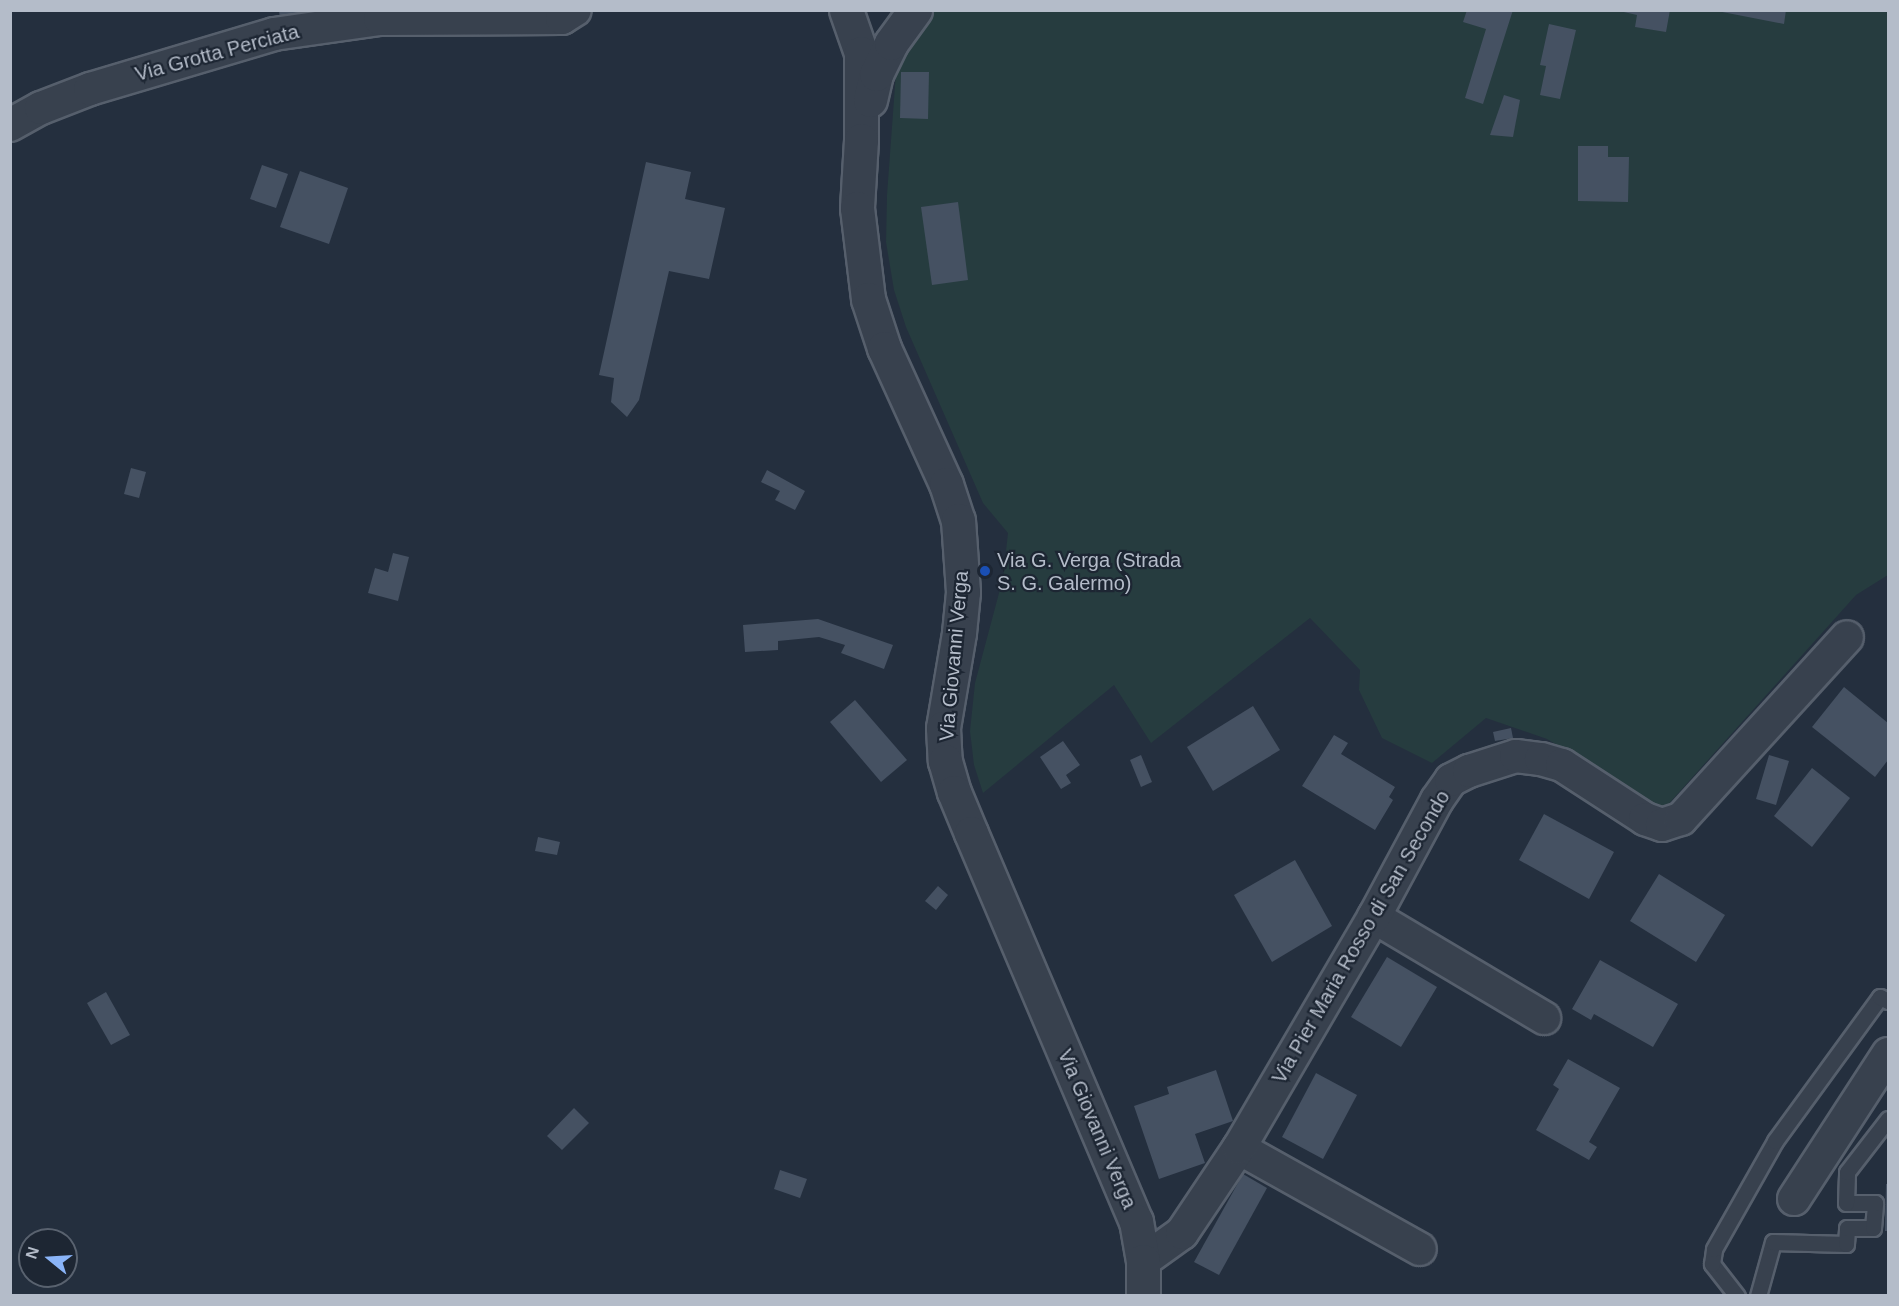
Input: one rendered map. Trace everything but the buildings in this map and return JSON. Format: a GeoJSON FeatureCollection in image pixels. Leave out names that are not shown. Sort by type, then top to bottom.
{"type":"FeatureCollection","features":[{"type":"Feature","properties":{"kind":"street","name":"Via Grotta Perciata"},"geometry":{"type":"LineString","coordinates":[[10,125],[41,108],[90,89],[274,34],[380,19],[561,18],[575,10]]}},
{"type":"Feature","properties":{"kind":"street"},"geometry":{"type":"LineString","coordinates":[[846,10],[861,53],[861,140]]}},
{"type":"Feature","properties":{"kind":"street"},"geometry":{"type":"LineString","coordinates":[[861,140],[876,74],[891,43],[915,10]]}},
{"type":"Feature","properties":{"kind":"street","name":"Via Giovanni Verga"},"geometry":{"type":"LineString","coordinates":[[861,140],[857,208],[868,299],[884,348],[946,484],[958,520],[963,592],[959,633],[943,728],[945,761],[967,822],[1136,1221],[1143,1261],[1143,1296]]}},
{"type":"Feature","properties":{"kind":"street","name":"Via Pier Maria Rosso di San Secondo"},"geometry":{"type":"LineString","coordinates":[[1143,1261],[1182,1233],[1239,1148],[1374,917],[1437,800],[1451,780],[1469,771],[1516,756],[1541,759],[1562,765],[1645,819],[1662,825],[1681,819],[1847,637]]}},
{"type":"Feature","properties":{"kind":"street"},"geometry":{"type":"LineString","coordinates":[[1374,917],[1544,1018]]}},
{"type":"Feature","properties":{"kind":"street"},"geometry":{"type":"LineString","coordinates":[[1794,1199],[1888,1054]]}},
{"type":"Feature","properties":{"kind":"street"},"geometry":{"type":"LineString","coordinates":[[1239,1148],[1420,1249]]}},
{"type":"Feature","properties":{"kind":"lane"},"geometry":{"type":"LineString","coordinates":[[1737,1296],[1712,1264],[1713,1249],[1776,1141],[1880,997],[1888,1001]]}},
{"type":"Feature","properties":{"kind":"lane"},"geometry":{"type":"LineString","coordinates":[[1758,1296],[1773,1242],[1846,1244],[1847,1228],[1874,1228],[1875,1203],[1846,1203],[1846,1172],[1888,1119]]}},
{"type":"Feature","properties":{"kind":"green space"},"geometry":{"type":"Polygon","coordinates":[[[932,11],[1888,11],[1888,575],[1856,595],[1664,809],[1547,739],[1486,718],[1432,763],[1382,738],[1359,690],[1360,670],[1310,618],[1151,743],[1114,685],[983,793],[974,765],[970,731],[975,683],[1003,578],[1008,533],[983,503],[906,327],[894,290],[886,242],[896,72],[907,43],[932,11]]]}},
{"type":"Feature","properties":{"kind":"place","name":"Via G. Verga (Strada S. G. Galermo)"},"geometry":{"type":"Point","coordinates":[985,571]}}]}
